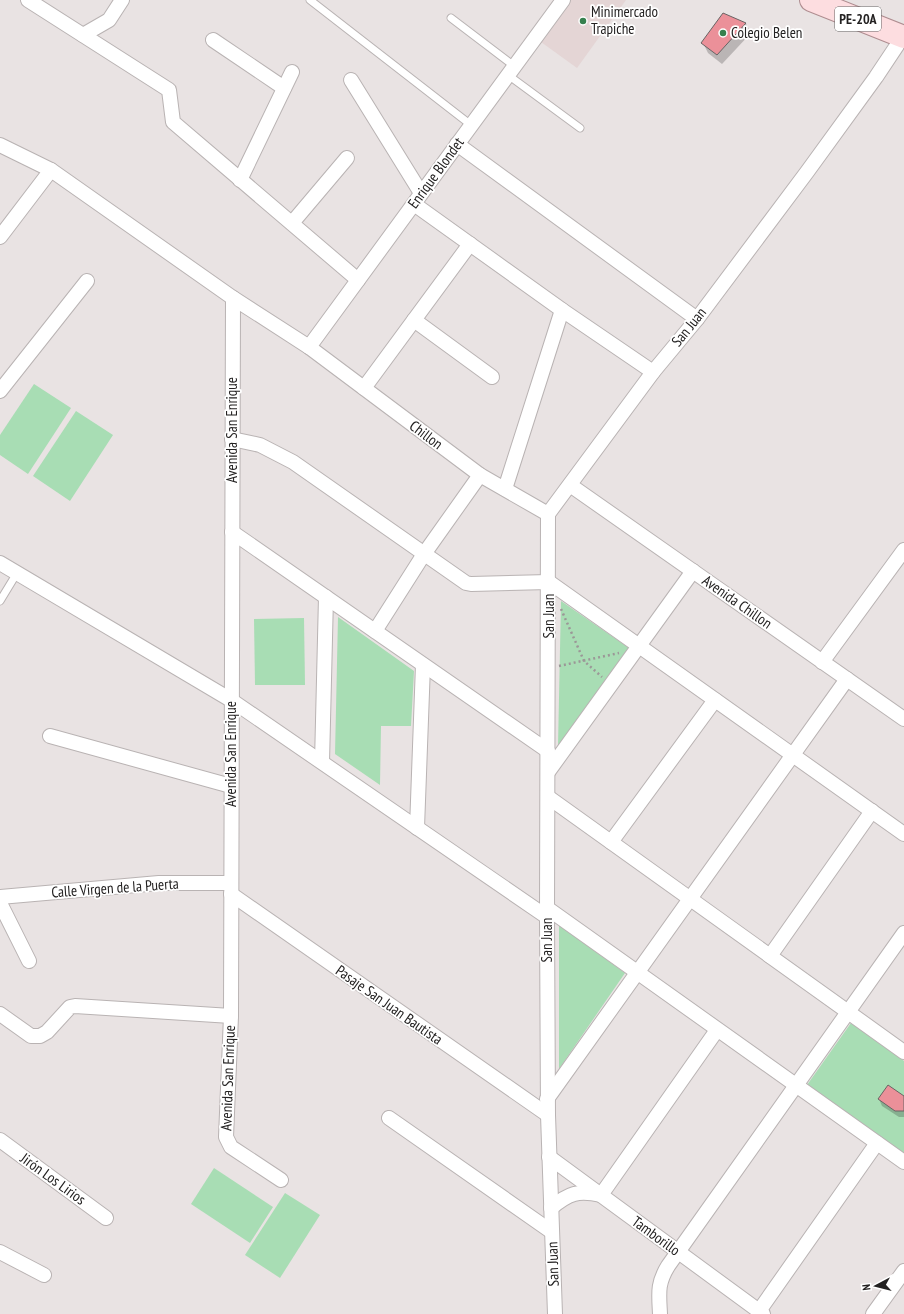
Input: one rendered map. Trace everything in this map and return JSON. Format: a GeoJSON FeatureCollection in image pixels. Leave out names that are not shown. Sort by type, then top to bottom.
{"type":"FeatureCollection","features":[{"type":"Feature","properties":{"kind":"main road","name":"PE-20A"},"geometry":{"type":"LineString","coordinates":[[811,0],[837,5],[904,36]]}},
{"type":"Feature","properties":{"kind":"street"},"geometry":{"type":"LineString","coordinates":[[28,0],[170,90],[173,122],[358,280]]}},
{"type":"Feature","properties":{"kind":"street"},"geometry":{"type":"LineString","coordinates":[[83,35],[109,20],[122,0]]}},
{"type":"Feature","properties":{"kind":"street","name":"Enrique Blondet"},"geometry":{"type":"LineString","coordinates":[[309,347],[563,0]]}},
{"type":"Feature","properties":{"kind":"street","name":"San Juan"},"geometry":{"type":"LineString","coordinates":[[555,1314],[548,1115],[548,514],[653,372],[697,319],[854,109],[904,36]]}},
{"type":"Feature","properties":{"kind":"street"},"geometry":{"type":"LineString","coordinates":[[213,40],[284,88]]}},
{"type":"Feature","properties":{"kind":"street"},"geometry":{"type":"LineString","coordinates":[[240,180],[292,72]]}},
{"type":"Feature","properties":{"kind":"street"},"geometry":{"type":"LineString","coordinates":[[351,80],[417,198],[470,244],[562,310],[653,372]]}},
{"type":"Feature","properties":{"kind":"street"},"geometry":{"type":"LineString","coordinates":[[457,144],[697,319]]}},
{"type":"Feature","properties":{"kind":"street","name":"Chillon"},"geometry":{"type":"LineString","coordinates":[[0,145],[51,170],[233,298],[309,347],[480,475],[548,514]]}},
{"type":"Feature","properties":{"kind":"street"},"geometry":{"type":"LineString","coordinates":[[292,223],[347,158]]}},
{"type":"Feature","properties":{"kind":"street"},"geometry":{"type":"LineString","coordinates":[[0,237],[51,170]]}},
{"type":"Feature","properties":{"kind":"street"},"geometry":{"type":"LineString","coordinates":[[364,388],[470,244]]}},
{"type":"Feature","properties":{"kind":"street"},"geometry":{"type":"LineString","coordinates":[[0,391],[88,281]]}},
{"type":"Feature","properties":{"kind":"street","name":"Avenida San Enrique"},"geometry":{"type":"LineString","coordinates":[[233,298],[231,1016],[226,1137],[231,1147],[282,1180]]}},
{"type":"Feature","properties":{"kind":"street"},"geometry":{"type":"LineString","coordinates":[[504,489],[562,310]]}},
{"type":"Feature","properties":{"kind":"street"},"geometry":{"type":"LineString","coordinates":[[414,320],[492,377]]}},
{"type":"Feature","properties":{"kind":"street"},"geometry":{"type":"LineString","coordinates":[[232,439],[260,445],[293,462],[466,583],[549,582],[904,834]]}},
{"type":"Feature","properties":{"kind":"street"},"geometry":{"type":"LineString","coordinates":[[375,631],[424,554],[480,475]]}},
{"type":"Feature","properties":{"kind":"street","name":"Avenida Chillon"},"geometry":{"type":"LineString","coordinates":[[570,485],[904,720]]}},
{"type":"Feature","properties":{"kind":"street"},"geometry":{"type":"LineString","coordinates":[[232,532],[548,751]]}},
{"type":"Feature","properties":{"kind":"street"},"geometry":{"type":"LineString","coordinates":[[822,662],[904,550]]}},
{"type":"Feature","properties":{"kind":"street"},"geometry":{"type":"LineString","coordinates":[[0,563],[232,700],[418,828],[637,973],[904,1162]]}},
{"type":"Feature","properties":{"kind":"street"},"geometry":{"type":"LineString","coordinates":[[548,772],[693,571]]}},
{"type":"Feature","properties":{"kind":"street"},"geometry":{"type":"LineString","coordinates":[[322,762],[326,597]]}},
{"type":"Feature","properties":{"kind":"street"},"geometry":{"type":"LineString","coordinates":[[418,828],[423,665]]}},
{"type":"Feature","properties":{"kind":"street"},"geometry":{"type":"LineString","coordinates":[[548,1099],[847,679]]}},
{"type":"Feature","properties":{"kind":"street"},"geometry":{"type":"LineString","coordinates":[[611,842],[715,700]]}},
{"type":"Feature","properties":{"kind":"street"},"geometry":{"type":"LineString","coordinates":[[50,736],[231,786]]}},
{"type":"Feature","properties":{"kind":"street"},"geometry":{"type":"LineString","coordinates":[[548,797],[904,1052]]}},
{"type":"Feature","properties":{"kind":"street"},"geometry":{"type":"LineString","coordinates":[[770,956],[872,811]]}},
{"type":"Feature","properties":{"kind":"street","name":"Calle Virgen de la Puerta"},"geometry":{"type":"LineString","coordinates":[[0,897],[159,883],[231,888]]}},
{"type":"Feature","properties":{"kind":"street","name":"Pasaje San Juan Bautista"},"geometry":{"type":"LineString","coordinates":[[231,888],[548,1115]]}},
{"type":"Feature","properties":{"kind":"street"},"geometry":{"type":"LineString","coordinates":[[0,903],[29,961]]}},
{"type":"Feature","properties":{"kind":"street"},"geometry":{"type":"LineString","coordinates":[[660,1314],[659,1287],[661,1277],[904,933]]}},
{"type":"Feature","properties":{"kind":"street"},"geometry":{"type":"LineString","coordinates":[[0,1014],[31,1036],[40,1036],[47,1032],[70,1007],[75,1006],[231,1016]]}},
{"type":"Feature","properties":{"kind":"street"},"geometry":{"type":"LineString","coordinates":[[551,1208],[562,1199],[575,1194],[586,1192],[601,1195],[717,1030]]}},
{"type":"Feature","properties":{"kind":"street"},"geometry":{"type":"LineString","coordinates":[[389,1118],[552,1232]]}},
{"type":"Feature","properties":{"kind":"street","name":"Jirón Los Lirios"},"geometry":{"type":"LineString","coordinates":[[0,1140],[106,1218]]}},
{"type":"Feature","properties":{"kind":"street"},"geometry":{"type":"LineString","coordinates":[[761,1313],[877,1144]]}},
{"type":"Feature","properties":{"kind":"street","name":"Tamborillo"},"geometry":{"type":"LineString","coordinates":[[549,1157],[761,1313]]}},
{"type":"Feature","properties":{"kind":"street"},"geometry":{"type":"LineString","coordinates":[[0,1252],[44,1275]]}},
{"type":"Feature","properties":{"kind":"street"},"geometry":{"type":"LineString","coordinates":[[873,1314],[904,1271]]}},
{"type":"Feature","properties":{"kind":"lane"},"geometry":{"type":"LineString","coordinates":[[310,0],[471,125]]}},
{"type":"Feature","properties":{"kind":"lane"},"geometry":{"type":"LineString","coordinates":[[451,18],[580,128]]}},
{"type":"Feature","properties":{"kind":"lane"},"geometry":{"type":"LineString","coordinates":[[0,601],[17,573]]}},
{"type":"Feature","properties":{"kind":"path"},"geometry":{"type":"LineString","coordinates":[[549,582],[584,661],[611,686]]}},
{"type":"Feature","properties":{"kind":"path"},"geometry":{"type":"LineString","coordinates":[[548,668],[626,652],[640,646]]}},
{"type":"Feature","properties":{"kind":"shaded area","name":"Minimercado Trapiche"},"geometry":{"type":"Polygon","coordinates":[[[570,0],[626,0],[577,68],[541,42],[570,0]]]}},
{"type":"Feature","properties":{"kind":"green space"},"geometry":{"type":"Polygon","coordinates":[[[34,384],[71,408],[28,474],[0,455],[0,435],[34,384]]]}},
{"type":"Feature","properties":{"kind":"green space"},"geometry":{"type":"Polygon","coordinates":[[[76,411],[113,435],[70,501],[33,476],[76,411]]]}},
{"type":"Feature","properties":{"kind":"green space"},"geometry":{"type":"Polygon","coordinates":[[[561,601],[629,648],[558,746],[561,601]]]}},
{"type":"Feature","properties":{"kind":"green space"},"geometry":{"type":"Polygon","coordinates":[[[338,617],[414,671],[411,726],[381,726],[380,785],[335,754],[338,617]]]}},
{"type":"Feature","properties":{"kind":"green space"},"geometry":{"type":"Polygon","coordinates":[[[304,618],[305,685],[255,685],[254,619],[304,618]]]}},
{"type":"Feature","properties":{"kind":"green space"},"geometry":{"type":"Polygon","coordinates":[[[559,925],[625,973],[559,1069],[559,925]]]}},
{"type":"Feature","properties":{"kind":"green space"},"geometry":{"type":"Polygon","coordinates":[[[851,1023],[904,1061],[904,1155],[807,1085],[851,1023]]]}},
{"type":"Feature","properties":{"kind":"green space"},"geometry":{"type":"Polygon","coordinates":[[[214,1168],[273,1207],[250,1243],[191,1204],[214,1168]]]}},
{"type":"Feature","properties":{"kind":"green space"},"geometry":{"type":"Polygon","coordinates":[[[285,1193],[320,1215],[280,1278],[245,1255],[285,1193]]]}},
{"type":"Feature","properties":{"kind":"building","name":"Colegio Belen"},"geometry":{"type":"Polygon","coordinates":[[[723,13],[746,23],[717,55],[701,43],[723,13]]]}},
{"type":"Feature","properties":{"kind":"building"},"geometry":{"type":"Polygon","coordinates":[[[888,1085],[904,1096],[904,1111],[895,1111],[878,1099],[888,1085]]]}},
{"type":"Feature","properties":{"kind":"place","name":"Minimercado Trapiche"},"geometry":{"type":"Point","coordinates":[583,21]}},
{"type":"Feature","properties":{"kind":"place","name":"Colegio Belen"},"geometry":{"type":"Point","coordinates":[723,33]}}]}
